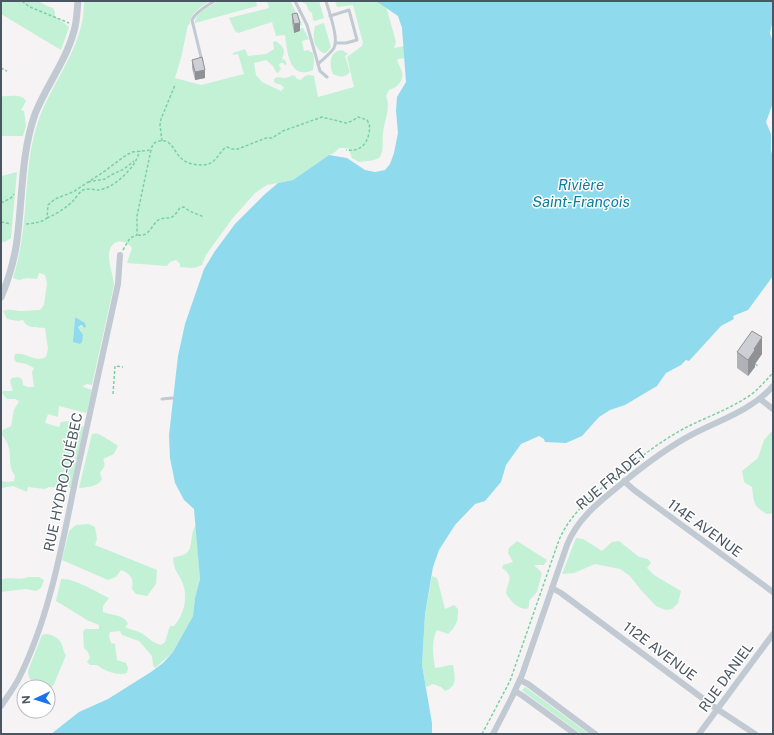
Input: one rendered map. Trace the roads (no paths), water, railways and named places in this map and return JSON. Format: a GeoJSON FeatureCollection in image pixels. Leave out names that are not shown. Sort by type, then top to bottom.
{"type":"FeatureCollection","features":[{"type":"Feature","properties":{"kind":"street"},"geometry":{"type":"LineString","coordinates":[[1,297],[14,258],[19,225],[24,162],[30,130],[40,103],[64,57],[75,26],[78,1]]}},
{"type":"Feature","properties":{"kind":"street","name":"RUE HYDRO-QUÉBEC"},"geometry":{"type":"LineString","coordinates":[[1,706],[27,663],[37,638],[51,589],[70,509],[118,284],[120,255]]}},
{"type":"Feature","properties":{"kind":"street","name":"RUE FRADET"},"geometry":{"type":"LineString","coordinates":[[493,734],[520,680],[568,541],[577,525],[594,506],[649,462],[673,445],[742,410],[760,399],[773,386]]}},
{"type":"Feature","properties":{"kind":"street"},"geometry":{"type":"LineString","coordinates":[[760,399],[773,409]]}},
{"type":"Feature","properties":{"kind":"street","name":"114E AVENUE"},"geometry":{"type":"LineString","coordinates":[[624,481],[634,490],[773,592]]}},
{"type":"Feature","properties":{"kind":"street","name":"112E AVENUE"},"geometry":{"type":"LineString","coordinates":[[552,588],[561,593],[717,709],[755,734]]}},
{"type":"Feature","properties":{"kind":"street","name":"RUE DANIEL"},"geometry":{"type":"LineString","coordinates":[[699,734],[773,634]]}},
{"type":"Feature","properties":{"kind":"street"},"geometry":{"type":"LineString","coordinates":[[520,680],[528,684],[595,734]]}},
{"type":"Feature","properties":{"kind":"street"},"geometry":{"type":"LineString","coordinates":[[515,691],[575,734]]}},
{"type":"Feature","properties":{"kind":"lane"},"geometry":{"type":"LineString","coordinates":[[202,61],[192,23],[193,17],[214,1]]}},
{"type":"Feature","properties":{"kind":"lane"},"geometry":{"type":"LineString","coordinates":[[295,1],[307,25],[320,71],[327,77]]}},
{"type":"Feature","properties":{"kind":"lane"},"geometry":{"type":"LineString","coordinates":[[318,64],[331,51],[336,43],[326,1]]}},
{"type":"Feature","properties":{"kind":"lane"},"geometry":{"type":"LineString","coordinates":[[330,16],[349,10],[357,40],[346,43],[336,43]]}},
{"type":"Feature","properties":{"kind":"lane"},"geometry":{"type":"LineString","coordinates":[[162,399],[173,398]]}},
{"type":"Feature","properties":{"kind":"water","name":"Rivière Saint-François"},"geometry":{"type":"Polygon","coordinates":[[[376,1],[772,1],[773,20],[770,33],[773,42],[773,103],[766,122],[771,134],[771,150],[773,158],[773,276],[748,310],[733,316],[734,319],[721,326],[689,361],[686,360],[681,365],[666,373],[657,386],[625,405],[610,410],[599,417],[582,436],[566,443],[545,442],[544,439],[539,436],[521,444],[506,465],[501,482],[485,501],[475,504],[455,525],[439,550],[433,567],[425,614],[422,665],[432,723],[432,734],[51,734],[79,712],[108,699],[163,663],[173,652],[193,616],[195,598],[200,579],[194,509],[184,500],[175,483],[170,458],[169,435],[178,356],[185,324],[204,269],[215,251],[235,224],[278,183],[293,180],[329,155],[347,158],[365,170],[375,172],[385,170],[390,164],[398,133],[396,111],[397,97],[406,82],[402,28],[398,16],[376,1]]]}},
{"type":"Feature","properties":{"kind":"water"},"geometry":{"type":"Polygon","coordinates":[[[75,318],[85,323],[86,326],[85,328],[81,325],[78,327],[83,335],[82,342],[80,344],[73,342],[75,318]]]}}]}
